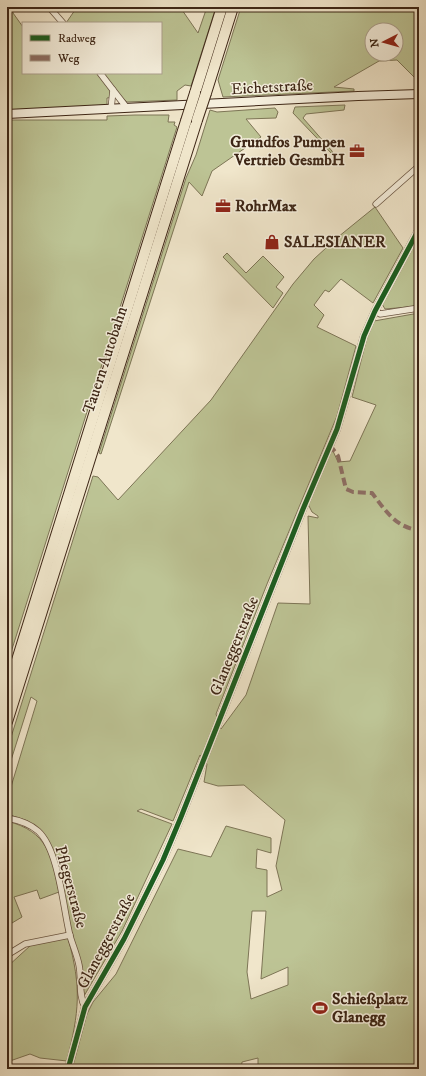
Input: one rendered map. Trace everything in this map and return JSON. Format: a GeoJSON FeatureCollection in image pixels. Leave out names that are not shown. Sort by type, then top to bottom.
{"type":"FeatureCollection","features":[{"type":"Feature","properties":{"kind":"highway","name":"Tauern Autobahn"},"geometry":{"type":"LineString","coordinates":[[7,722],[192,121],[222,7]]}},
{"type":"Feature","properties":{"kind":"highway","name":"Tauern Autobahn"},"geometry":{"type":"LineString","coordinates":[[200,93],[233,7]]}},
{"type":"Feature","properties":{"kind":"highway","name":"Tauern Autobahn"},"geometry":{"type":"LineString","coordinates":[[7,692],[192,121]]}},
{"type":"Feature","properties":{"kind":"main road","name":"Eichetstraße"},"geometry":{"type":"LineString","coordinates":[[7,114],[419,94]]}},
{"type":"Feature","properties":{"kind":"street"},"geometry":{"type":"LineString","coordinates":[[49,7],[62,22]]}},
{"type":"Feature","properties":{"kind":"street"},"geometry":{"type":"LineString","coordinates":[[101,74],[127,108]]}},
{"type":"Feature","properties":{"kind":"street"},"geometry":{"type":"LineString","coordinates":[[111,109],[113,90]]}},
{"type":"Feature","properties":{"kind":"street"},"geometry":{"type":"LineString","coordinates":[[376,204],[419,166]]}},
{"type":"Feature","properties":{"kind":"street","name":"Glaneggerstraße"},"geometry":{"type":"LineString","coordinates":[[68,1069],[85,1007],[124,939],[170,842],[303,509],[337,429],[364,336],[375,311],[419,229]]}},
{"type":"Feature","properties":{"kind":"street"},"geometry":{"type":"LineString","coordinates":[[375,311],[380,314],[419,308]]}},
{"type":"Feature","properties":{"kind":"street","name":"Pflegerstraße"},"geometry":{"type":"LineString","coordinates":[[7,818],[23,822],[38,831],[46,844],[59,881],[70,935],[79,964],[81,998],[85,1007]]}},
{"type":"Feature","properties":{"kind":"street"},"geometry":{"type":"LineString","coordinates":[[7,955],[25,944],[70,935]]}},
{"type":"Feature","properties":{"kind":"green space"},"geometry":{"type":"Polygon","coordinates":[[[7,7],[13,7],[13,13],[22,26],[22,74],[162,74],[162,22],[67,22],[75,10],[74,7],[180,7],[198,33],[207,7],[216,7],[191,86],[185,85],[177,91],[177,100],[127,102],[121,96],[107,98],[107,105],[7,111],[7,7]]]}},
{"type":"Feature","properties":{"kind":"green space"},"geometry":{"type":"Polygon","coordinates":[[[241,7],[419,7],[419,82],[399,62],[404,62],[404,22],[364,22],[364,62],[377,62],[334,87],[354,89],[354,91],[223,97],[218,80],[241,7]]]}},
{"type":"Feature","properties":{"kind":"green space"},"geometry":{"type":"Polygon","coordinates":[[[345,105],[344,110],[306,114],[303,118],[332,151],[333,155],[293,113],[295,107],[345,105]]]}},
{"type":"Feature","properties":{"kind":"green space"},"geometry":{"type":"Polygon","coordinates":[[[275,108],[278,112],[276,118],[246,119],[261,137],[212,171],[202,196],[189,182],[101,454],[99,453],[186,178],[196,155],[210,110],[217,112],[275,108]]]}},
{"type":"Feature","properties":{"kind":"green space"},"geometry":{"type":"Polygon","coordinates":[[[169,115],[168,122],[175,122],[174,125],[177,127],[7,665],[7,120],[107,120],[107,116],[169,115]]]}},
{"type":"Feature","properties":{"kind":"green space"},"geometry":{"type":"Polygon","coordinates":[[[375,207],[403,248],[373,303],[341,279],[329,292],[325,290],[314,305],[324,315],[317,327],[356,346],[337,416],[267,584],[216,714],[221,729],[246,695],[278,603],[310,604],[308,516],[318,518],[318,516],[312,512],[308,504],[330,452],[333,451],[338,462],[350,461],[376,405],[352,397],[367,337],[374,321],[419,313],[419,1069],[258,1069],[258,1058],[242,1062],[241,1069],[72,1069],[87,1014],[93,1002],[116,974],[178,849],[211,857],[226,826],[271,838],[271,853],[257,849],[256,868],[267,870],[267,897],[282,890],[276,866],[285,820],[244,785],[218,786],[204,782],[207,764],[200,755],[173,821],[141,809],[137,811],[172,824],[122,931],[84,996],[60,876],[38,829],[28,821],[7,814],[7,800],[37,701],[31,697],[7,773],[7,750],[93,476],[98,477],[118,500],[211,400],[293,284],[314,259],[375,207]],[[252,911],[247,972],[251,999],[288,985],[288,967],[261,979],[266,911],[252,911]]]}},
{"type":"Feature","properties":{"kind":"green space"},"geometry":{"type":"Polygon","coordinates":[[[419,235],[419,306],[385,309],[382,304],[419,235]]]}},
{"type":"Feature","properties":{"kind":"green space"},"geometry":{"type":"Polygon","coordinates":[[[227,253],[246,273],[263,256],[284,277],[276,287],[283,293],[273,308],[223,257],[227,253]]]}},
{"type":"Feature","properties":{"kind":"green space"},"geometry":{"type":"Polygon","coordinates":[[[7,821],[31,831],[45,846],[50,856],[59,892],[40,899],[37,890],[14,897],[22,917],[7,926],[7,821]]]}},
{"type":"Feature","properties":{"kind":"green space"},"geometry":{"type":"Polygon","coordinates":[[[68,938],[75,972],[77,1000],[74,1028],[67,1061],[40,1058],[30,1054],[7,1062],[7,967],[31,945],[68,938]]]}},
{"type":"Feature","properties":{"kind":"marked path"},"geometry":{"type":"LineString","coordinates":[[330,445],[338,456],[346,489],[353,492],[372,493],[397,522],[411,529],[419,530]]}},
{"type":"Feature","properties":{"kind":"cycle path"},"geometry":{"type":"LineString","coordinates":[[68,1069],[85,1007],[124,939],[163,860],[181,817],[303,509],[337,429],[364,336],[375,311],[419,229]]}},
{"type":"Feature","properties":{"kind":"place","name":"Grundfos Pumpen Vertrieb GesmbH"},"geometry":{"type":"Point","coordinates":[357,151]}},
{"type":"Feature","properties":{"kind":"place","name":"RohrMax"},"geometry":{"type":"Point","coordinates":[223,206]}},
{"type":"Feature","properties":{"kind":"place","name":"SALESIANER"},"geometry":{"type":"Point","coordinates":[272,242]}},
{"type":"Feature","properties":{"kind":"place","name":"Schießplatz Glanegg"},"geometry":{"type":"Point","coordinates":[320,1008]}}]}
